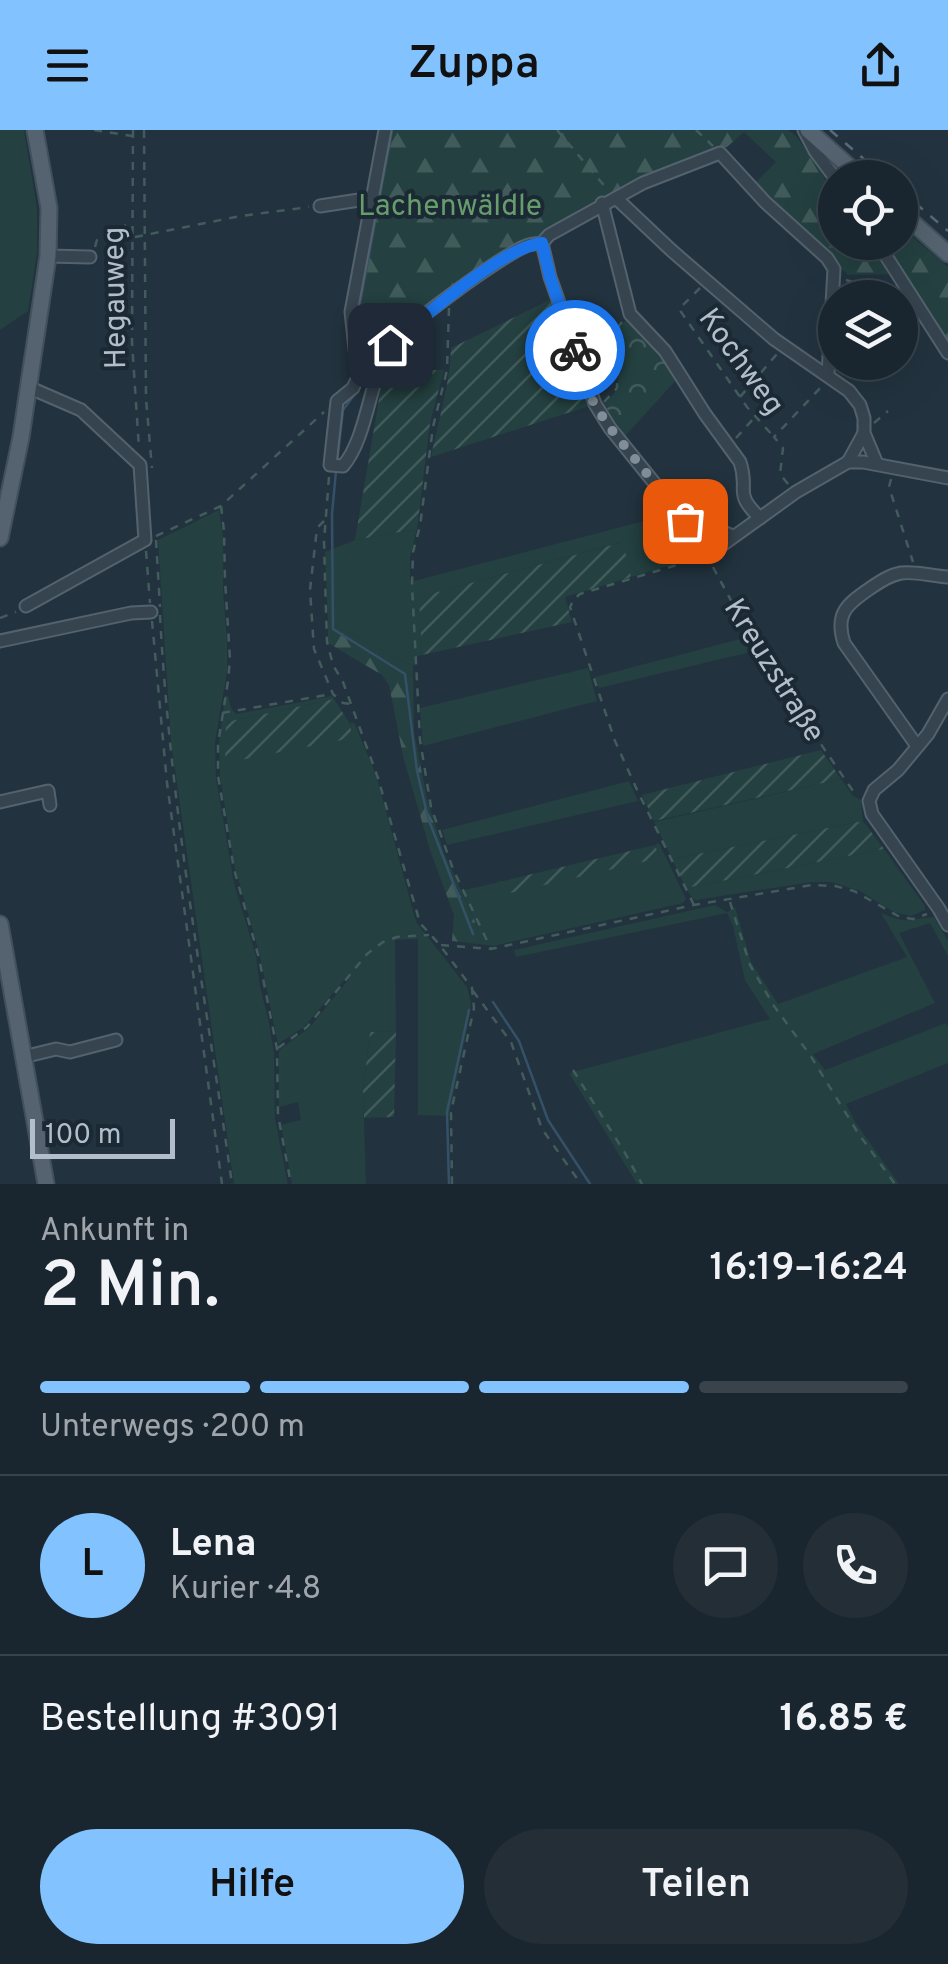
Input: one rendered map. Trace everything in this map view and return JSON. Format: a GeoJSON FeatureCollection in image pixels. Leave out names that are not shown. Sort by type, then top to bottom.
{"type":"FeatureCollection","features":[{"type":"Feature","properties":{"kind":"main road"},"geometry":{"type":"LineString","coordinates":[[0,538],[21,438],[48,256],[48,208],[35,130]]}},
{"type":"Feature","properties":{"kind":"main road"},"geometry":{"type":"LineString","coordinates":[[806,130],[842,160]]}},
{"type":"Feature","properties":{"kind":"main road"},"geometry":{"type":"LineString","coordinates":[[918,227],[948,254]]}},
{"type":"Feature","properties":{"kind":"main road"},"geometry":{"type":"LineString","coordinates":[[0,924],[46,1184]]}},
{"type":"Feature","properties":{"kind":"street"},"geometry":{"type":"LineString","coordinates":[[337,466],[337,401],[353,388],[358,377],[351,320],[385,130]]}},
{"type":"Feature","properties":{"kind":"street"},"geometry":{"type":"LineString","coordinates":[[806,130],[822,160]]}},
{"type":"Feature","properties":{"kind":"street"},"geometry":{"type":"LineString","coordinates":[[337,466],[351,457],[390,345],[452,294],[528,244],[542,243],[602,203],[642,182],[720,152],[756,192],[827,258],[834,269],[834,280]]}},
{"type":"Feature","properties":{"kind":"street"},"geometry":{"type":"LineString","coordinates":[[320,206],[372,198]]}},
{"type":"Feature","properties":{"kind":"street"},"geometry":{"type":"LineString","coordinates":[[616,198],[774,339],[818,368]]}},
{"type":"Feature","properties":{"kind":"street"},"geometry":{"type":"LineString","coordinates":[[602,203],[630,314],[665,351],[740,462],[743,498],[760,518]]}},
{"type":"Feature","properties":{"kind":"street"},"geometry":{"type":"LineString","coordinates":[[542,243],[550,277],[598,408],[685,521],[706,556],[796,492],[848,462],[948,478]]}},
{"type":"Feature","properties":{"kind":"street"},"geometry":{"type":"LineString","coordinates":[[48,256],[90,257]]}},
{"type":"Feature","properties":{"kind":"street"},"geometry":{"type":"LineString","coordinates":[[889,260],[948,353]]}},
{"type":"Feature","properties":{"kind":"street"},"geometry":{"type":"LineString","coordinates":[[834,380],[860,405],[877,464]]}},
{"type":"Feature","properties":{"kind":"street"},"geometry":{"type":"LineString","coordinates":[[26,606],[150,538],[140,464],[81,410],[28,387]]}},
{"type":"Feature","properties":{"kind":"street"},"geometry":{"type":"LineString","coordinates":[[848,462],[864,428]]}},
{"type":"Feature","properties":{"kind":"street"},"geometry":{"type":"LineString","coordinates":[[715,523],[733,536]]}},
{"type":"Feature","properties":{"kind":"street"},"geometry":{"type":"LineString","coordinates":[[917,746],[856,662],[840,630],[845,608],[882,580],[916,572],[948,577]]}},
{"type":"Feature","properties":{"kind":"street"},"geometry":{"type":"LineString","coordinates":[[0,640],[151,612]]}},
{"type":"Feature","properties":{"kind":"street"},"geometry":{"type":"LineString","coordinates":[[948,699],[928,734],[898,770],[874,790],[869,801],[872,814],[944,908],[948,925]]}},
{"type":"Feature","properties":{"kind":"street"},"geometry":{"type":"LineString","coordinates":[[0,802],[48,791],[50,804]]}},
{"type":"Feature","properties":{"kind":"street"},"geometry":{"type":"LineString","coordinates":[[23,1057],[56,1049],[70,1052],[116,1040]]}},
{"type":"Feature","properties":{"kind":"path"},"geometry":{"type":"LineString","coordinates":[[94,130],[133,133]]}},
{"type":"Feature","properties":{"kind":"path"},"geometry":{"type":"LineString","coordinates":[[144,130],[146,399],[152,477]]}},
{"type":"Feature","properties":{"kind":"path"},"geometry":{"type":"LineString","coordinates":[[557,130],[616,198]]}},
{"type":"Feature","properties":{"kind":"path"},"geometry":{"type":"LineString","coordinates":[[696,130],[720,152]]}},
{"type":"Feature","properties":{"kind":"path","name":"Hegauweg"},"geometry":{"type":"LineString","coordinates":[[133,133],[132,342],[140,464]]}},
{"type":"Feature","properties":{"kind":"path"},"geometry":{"type":"LineString","coordinates":[[132,238],[241,216],[320,206]]}},
{"type":"Feature","properties":{"kind":"path"},"geometry":{"type":"LineString","coordinates":[[90,257],[97,240],[132,222]]}},
{"type":"Feature","properties":{"kind":"path"},"geometry":{"type":"LineString","coordinates":[[834,277],[844,280]]}},
{"type":"Feature","properties":{"kind":"path","name":"Kochweg"},"geometry":{"type":"LineString","coordinates":[[708,281],[679,310],[755,417],[774,436]]}},
{"type":"Feature","properties":{"kind":"path"},"geometry":{"type":"LineString","coordinates":[[452,294],[447,370],[433,427],[414,552],[412,585],[420,740],[431,807],[491,949]]}},
{"type":"Feature","properties":{"kind":"path"},"geometry":{"type":"LineString","coordinates":[[598,408],[618,388],[618,328],[630,314]]}},
{"type":"Feature","properties":{"kind":"path"},"geometry":{"type":"LineString","coordinates":[[918,323],[926,321]]}},
{"type":"Feature","properties":{"kind":"path"},"geometry":{"type":"LineString","coordinates":[[740,397],[785,346]]}},
{"type":"Feature","properties":{"kind":"path"},"geometry":{"type":"LineString","coordinates":[[609,375],[618,380]]}},
{"type":"Feature","properties":{"kind":"path"},"geometry":{"type":"LineString","coordinates":[[796,492],[780,474],[784,448],[774,436],[825,380]]}},
{"type":"Feature","properties":{"kind":"path"},"geometry":{"type":"LineString","coordinates":[[150,538],[221,506],[337,401]]}},
{"type":"Feature","properties":{"kind":"path"},"geometry":{"type":"LineString","coordinates":[[864,428],[888,411]]}},
{"type":"Feature","properties":{"kind":"path"},"geometry":{"type":"LineString","coordinates":[[737,436],[755,417]]}},
{"type":"Feature","properties":{"kind":"path"},"geometry":{"type":"LineString","coordinates":[[337,466],[325,520],[327,642],[378,778],[414,909],[420,923],[512,1042],[542,1129],[580,1184]]}},
{"type":"Feature","properties":{"kind":"path"},"geometry":{"type":"LineString","coordinates":[[894,468],[889,486],[916,572]]}},
{"type":"Feature","properties":{"kind":"path"},"geometry":{"type":"LineString","coordinates":[[221,506],[230,638],[218,756],[234,870],[259,958],[277,1048],[278,1115],[291,1184]]}},
{"type":"Feature","properties":{"kind":"path"},"geometry":{"type":"LineString","coordinates":[[325,520],[317,528],[310,590],[314,649],[334,694],[343,703],[351,704]]}},
{"type":"Feature","properties":{"kind":"path"},"geometry":{"type":"LineString","coordinates":[[150,538],[151,612],[168,783],[222,1184]]}},
{"type":"Feature","properties":{"kind":"path"},"geometry":{"type":"LineString","coordinates":[[150,538],[168,732],[232,1184]]}},
{"type":"Feature","properties":{"kind":"path"},"geometry":{"type":"LineString","coordinates":[[694,905],[616,741],[570,607],[580,594],[706,556]]}},
{"type":"Feature","properties":{"kind":"path","name":"Kreuzstraße"},"geometry":{"type":"LineString","coordinates":[[706,556],[762,658],[853,791],[869,801]]}},
{"type":"Feature","properties":{"kind":"path"},"geometry":{"type":"LineString","coordinates":[[0,618],[26,606]]}},
{"type":"Feature","properties":{"kind":"path"},"geometry":{"type":"LineString","coordinates":[[222,713],[334,694]]}},
{"type":"Feature","properties":{"kind":"path"},"geometry":{"type":"LineString","coordinates":[[439,944],[491,949],[694,905],[812,885],[854,891],[900,917],[912,919],[944,908]]}},
{"type":"Feature","properties":{"kind":"path"},"geometry":{"type":"LineString","coordinates":[[730,900],[750,965],[895,1184]]}},
{"type":"Feature","properties":{"kind":"path"},"geometry":{"type":"LineString","coordinates":[[277,1048],[307,1027],[367,954],[382,942],[429,935]]}},
{"type":"Feature","properties":{"kind":"path"},"geometry":{"type":"LineString","coordinates":[[452,1184],[451,1112],[474,1008],[473,991]]}},
{"type":"Feature","properties":{"kind":"path"},"geometry":{"type":"LineString","coordinates":[[572,1070],[642,1184]]}},
{"type":"Feature","properties":{"kind":"green space"},"geometry":{"type":"Polygon","coordinates":[[[0,130],[24,130],[37,208],[37,253],[28,311],[0,330],[0,130]]]}},
{"type":"Feature","properties":{"kind":"green space","name":"Lachenwäldle"},"geometry":{"type":"Polygon","coordinates":[[[386,130],[788,130],[818,168],[818,247],[753,185],[776,162],[744,132],[727,147],[624,186],[535,238],[450,293],[442,305],[371,365],[361,363],[357,304],[386,130]]]}},
{"type":"Feature","properties":{"kind":"green space","name":"Lachenwäldle"},"geometry":{"type":"Polygon","coordinates":[[[918,242],[948,267],[948,340],[918,294],[918,280],[909,280],[905,274],[848,275],[832,260],[918,260],[918,242]]]}},
{"type":"Feature","properties":{"kind":"green space"},"geometry":{"type":"Polygon","coordinates":[[[552,299],[589,406],[431,457],[451,348],[552,299]]]}},
{"type":"Feature","properties":{"kind":"green space"},"geometry":{"type":"Polygon","coordinates":[[[626,320],[658,352],[677,379],[625,436],[604,404],[618,389],[619,328],[626,320]]]}},
{"type":"Feature","properties":{"kind":"green space"},"geometry":{"type":"Polygon","coordinates":[[[384,370],[444,370],[430,423],[417,529],[355,540],[384,370]]]}},
{"type":"Feature","properties":{"kind":"green space"},"geometry":{"type":"Polygon","coordinates":[[[219,510],[227,672],[215,742],[216,778],[234,883],[256,956],[269,1023],[274,1052],[275,1119],[288,1184],[234,1184],[171,741],[158,540],[219,510]]]}},
{"type":"Feature","properties":{"kind":"green space"},"geometry":{"type":"Polygon","coordinates":[[[671,514],[700,552],[696,558],[631,577],[622,542],[420,597],[422,655],[413,666],[328,622],[325,552],[355,540],[417,529],[410,557],[410,580],[414,581],[671,514]]]}},
{"type":"Feature","properties":{"kind":"green space"},"geometry":{"type":"Polygon","coordinates":[[[623,542],[631,577],[565,597],[572,622],[422,655],[419,597],[623,542]]]}},
{"type":"Feature","properties":{"kind":"green space"},"geometry":{"type":"Polygon","coordinates":[[[328,622],[413,666],[414,732],[427,799],[444,853],[477,926],[479,944],[452,941],[454,915],[403,756],[389,685],[382,675],[328,643],[328,622]]]}},
{"type":"Feature","properties":{"kind":"green space"},"geometry":{"type":"Polygon","coordinates":[[[748,637],[755,651],[599,688],[595,677],[748,637]]]}},
{"type":"Feature","properties":{"kind":"green space"},"geometry":{"type":"Polygon","coordinates":[[[588,668],[597,701],[423,746],[420,708],[588,668]]]}},
{"type":"Feature","properties":{"kind":"green space"},"geometry":{"type":"Polygon","coordinates":[[[225,696],[236,714],[333,696],[334,699],[226,722],[352,738],[350,724],[354,722],[377,778],[416,922],[467,987],[469,1019],[449,1116],[418,1115],[418,939],[395,940],[396,1031],[370,1032],[363,1091],[366,1184],[292,1184],[281,1125],[301,1120],[298,1102],[279,1107],[279,1050],[309,1028],[349,979],[304,1027],[278,1044],[259,952],[234,864],[220,776],[219,743],[225,696]]]}},
{"type":"Feature","properties":{"kind":"green space"},"geometry":{"type":"Polygon","coordinates":[[[334,699],[350,724],[352,738],[225,763],[226,722],[334,699]]]}},
{"type":"Feature","properties":{"kind":"green space"},"geometry":{"type":"Polygon","coordinates":[[[821,750],[841,779],[654,821],[642,795],[821,750]]]}},
{"type":"Feature","properties":{"kind":"green space"},"geometry":{"type":"Polygon","coordinates":[[[841,779],[853,796],[861,800],[863,821],[672,859],[654,822],[841,779]]]}},
{"type":"Feature","properties":{"kind":"green space"},"geometry":{"type":"Polygon","coordinates":[[[629,781],[638,801],[447,845],[442,830],[629,781]]]}},
{"type":"Feature","properties":{"kind":"green space"},"geometry":{"type":"Polygon","coordinates":[[[863,821],[884,849],[686,888],[672,859],[863,821]]]}},
{"type":"Feature","properties":{"kind":"green space"},"geometry":{"type":"Polygon","coordinates":[[[659,843],[686,899],[683,903],[493,946],[479,944],[477,926],[462,892],[465,890],[499,882],[502,894],[660,857],[655,845],[659,843]]]}},
{"type":"Feature","properties":{"kind":"green space"},"geometry":{"type":"Polygon","coordinates":[[[655,845],[660,858],[502,895],[499,882],[655,845]]]}},
{"type":"Feature","properties":{"kind":"green space"},"geometry":{"type":"Polygon","coordinates":[[[884,849],[925,910],[911,916],[894,912],[860,891],[831,882],[696,900],[686,888],[884,849]]]}},
{"type":"Feature","properties":{"kind":"green space"},"geometry":{"type":"Polygon","coordinates":[[[715,905],[727,912],[735,907],[751,962],[778,1004],[907,957],[881,913],[903,920],[934,917],[948,941],[948,956],[930,923],[899,933],[935,1003],[813,1054],[825,1070],[946,1023],[948,1063],[846,1104],[899,1184],[637,1184],[569,1073],[770,1019],[745,980],[727,913],[516,957],[514,950],[715,905]]]}},
{"type":"Feature","properties":{"kind":"green space"},"geometry":{"type":"Polygon","coordinates":[[[396,1031],[394,1117],[364,1118],[370,1032],[396,1031]]]}},
{"type":"Feature","properties":{"kind":"waterway"},"geometry":{"type":"LineString","coordinates":[[357,320],[392,130]]}},
{"type":"Feature","properties":{"kind":"waterway"},"geometry":{"type":"LineString","coordinates":[[359,338],[362,364]]}},
{"type":"Feature","properties":{"kind":"waterway"},"geometry":{"type":"LineString","coordinates":[[337,463],[343,410],[354,395]]}},
{"type":"Feature","properties":{"kind":"waterway"},"geometry":{"type":"LineString","coordinates":[[336,471],[332,514],[333,629],[405,674],[417,771],[428,818],[473,934]]}},
{"type":"Feature","properties":{"kind":"waterway"},"geometry":{"type":"LineString","coordinates":[[493,1002],[519,1041],[548,1120],[590,1184]]}},
{"type":"Feature","properties":{"kind":"waterway"},"geometry":{"type":"LineString","coordinates":[[449,1184],[447,1112],[469,1010]]}},
{"type":"Feature","properties":{"kind":"railway"},"geometry":{"type":"LineString","coordinates":[[830,130],[865,160]]}},
{"type":"Feature","properties":{"kind":"railway"},"geometry":{"type":"LineString","coordinates":[[918,205],[948,231]]}},
{"type":"Feature","properties":{"kind":"way so far"},"geometry":{"type":"LineString","coordinates":[[575,350],[594,404],[685,521]]}},
{"type":"Feature","properties":{"kind":"route"},"geometry":{"type":"LineString","coordinates":[[390,345],[482,273],[528,244],[542,243],[575,350]]}}]}
